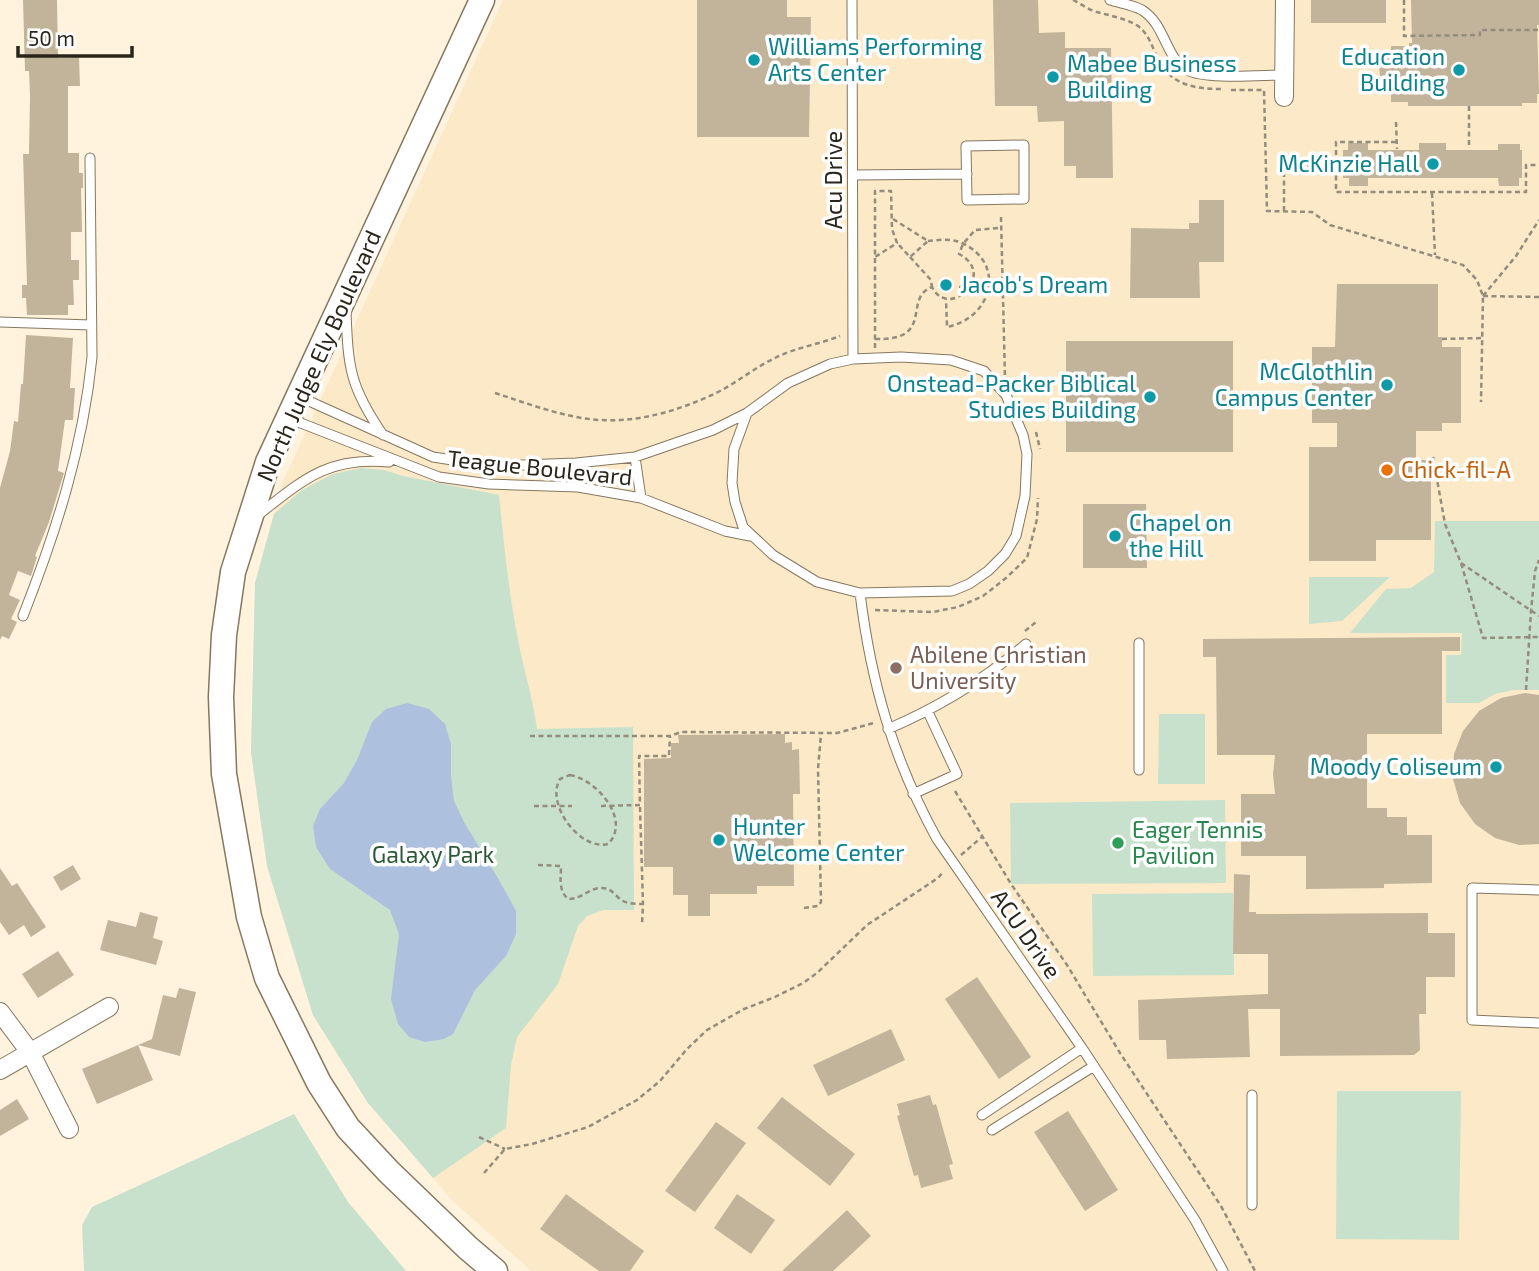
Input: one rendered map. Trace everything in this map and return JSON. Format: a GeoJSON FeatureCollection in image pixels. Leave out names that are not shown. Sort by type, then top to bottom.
{"type":"FeatureCollection","features":[{"type":"Feature","properties":{"kind":"main road","name":"North Judge Ely Boulevard"},"geometry":{"type":"LineString","coordinates":[[482,0],[268,462],[233,572],[224,635],[221,698],[224,774],[249,917],[267,978],[319,1083],[348,1128],[388,1172],[495,1271]]}},
{"type":"Feature","properties":{"kind":"street"},"geometry":{"type":"LineString","coordinates":[[1284,97],[1285,0]]}},
{"type":"Feature","properties":{"kind":"street"},"geometry":{"type":"LineString","coordinates":[[0,1070],[109,1007]]}},
{"type":"Feature","properties":{"kind":"street"},"geometry":{"type":"LineString","coordinates":[[0,1012],[30,1052],[69,1129]]}},
{"type":"Feature","properties":{"kind":"lane","name":"Acu Drive"},"geometry":{"type":"LineString","coordinates":[[852,0],[853,359]]}},
{"type":"Feature","properties":{"kind":"lane"},"geometry":{"type":"LineString","coordinates":[[1110,0],[1141,9],[1155,22],[1175,60],[1187,71],[1205,75],[1284,75]]}},
{"type":"Feature","properties":{"kind":"lane"},"geometry":{"type":"LineString","coordinates":[[1024,145],[1024,199],[967,200],[967,174],[967,146],[1024,145]]}},
{"type":"Feature","properties":{"kind":"lane"},"geometry":{"type":"LineString","coordinates":[[23,616],[50,548],[72,471],[89,385],[90,158]]}},
{"type":"Feature","properties":{"kind":"lane"},"geometry":{"type":"LineString","coordinates":[[853,175],[967,174]]}},
{"type":"Feature","properties":{"kind":"lane"},"geometry":{"type":"LineString","coordinates":[[346,293],[348,353],[353,381],[363,406],[384,436]]}},
{"type":"Feature","properties":{"kind":"lane"},"geometry":{"type":"LineString","coordinates":[[0,322],[91,325]]}},
{"type":"Feature","properties":{"kind":"lane","name":"Teague Boulevard"},"geometry":{"type":"LineString","coordinates":[[299,396],[433,457],[491,466],[576,463],[635,457],[713,430],[747,413],[788,383],[830,364],[853,359],[951,360],[984,371],[1006,395],[1023,435],[1027,454],[1026,496],[1016,536],[1005,554],[988,571],[969,584],[944,592],[860,593],[817,582],[773,555],[743,527],[732,483],[734,449],[747,413]]}},
{"type":"Feature","properties":{"kind":"lane","name":"Teague Boulevard"},"geometry":{"type":"LineString","coordinates":[[287,418],[439,477],[489,484],[578,487],[641,498],[725,531],[750,536]]}},
{"type":"Feature","properties":{"kind":"lane"},"geometry":{"type":"LineString","coordinates":[[635,457],[641,498]]}},
{"type":"Feature","properties":{"kind":"lane"},"geometry":{"type":"LineString","coordinates":[[248,522],[319,470],[348,462],[372,460],[399,463]]}},
{"type":"Feature","properties":{"kind":"lane","name":"ACU Drive"},"geometry":{"type":"LineString","coordinates":[[860,593],[866,647],[888,729],[913,794],[937,839],[1094,1066],[1195,1220],[1223,1271]]}},
{"type":"Feature","properties":{"kind":"lane"},"geometry":{"type":"LineString","coordinates":[[888,729],[928,712],[1010,658],[1023,640]]}},
{"type":"Feature","properties":{"kind":"lane"},"geometry":{"type":"LineString","coordinates":[[1139,643],[1139,770]]}},
{"type":"Feature","properties":{"kind":"lane"},"geometry":{"type":"LineString","coordinates":[[913,794],[957,774],[928,712]]}},
{"type":"Feature","properties":{"kind":"lane"},"geometry":{"type":"LineString","coordinates":[[1539,890],[1472,888],[1472,1020],[1539,1023]]}},
{"type":"Feature","properties":{"kind":"lane"},"geometry":{"type":"LineString","coordinates":[[982,1115],[1082,1048]]}},
{"type":"Feature","properties":{"kind":"lane"},"geometry":{"type":"LineString","coordinates":[[992,1130],[1094,1066]]}},
{"type":"Feature","properties":{"kind":"lane"},"geometry":{"type":"LineString","coordinates":[[1252,1095],[1252,1205]]}},
{"type":"Feature","properties":{"kind":"path"},"geometry":{"type":"LineString","coordinates":[[1073,0],[1094,12],[1123,18],[1140,27],[1152,43],[1161,64],[1177,80],[1195,89],[1265,90],[1267,211],[1311,212],[1330,225],[1463,265],[1477,280],[1483,296],[1481,402]]}},
{"type":"Feature","properties":{"kind":"path"},"geometry":{"type":"LineString","coordinates":[[1404,0],[1404,36],[1480,35],[1480,30],[1539,30]]}},
{"type":"Feature","properties":{"kind":"path"},"geometry":{"type":"LineString","coordinates":[[1469,106],[1469,148]]}},
{"type":"Feature","properties":{"kind":"path"},"geometry":{"type":"LineString","coordinates":[[1396,122],[1397,149]]}},
{"type":"Feature","properties":{"kind":"path"},"geometry":{"type":"LineString","coordinates":[[1396,142],[1336,142],[1336,192],[1526,192],[1526,165],[1539,165]]}},
{"type":"Feature","properties":{"kind":"path"},"geometry":{"type":"LineString","coordinates":[[1284,211],[1284,166],[1337,167]]}},
{"type":"Feature","properties":{"kind":"path"},"geometry":{"type":"LineString","coordinates":[[875,359],[875,191],[891,191],[892,229],[897,243],[931,280],[936,294],[946,298],[959,297],[969,289],[974,272],[970,261],[959,254],[964,244],[975,230],[1000,228]]}},
{"type":"Feature","properties":{"kind":"path"},"geometry":{"type":"LineString","coordinates":[[1432,193],[1434,255]]}},
{"type":"Feature","properties":{"kind":"path"},"geometry":{"type":"LineString","coordinates":[[1001,217],[1006,381]]}},
{"type":"Feature","properties":{"kind":"path"},"geometry":{"type":"LineString","coordinates":[[892,218],[928,241],[947,240],[964,244],[983,263],[989,289],[983,305],[972,317],[963,323],[947,327],[946,298]]}},
{"type":"Feature","properties":{"kind":"path"},"geometry":{"type":"LineString","coordinates":[[1483,296],[1516,256],[1539,220]]}},
{"type":"Feature","properties":{"kind":"path"},"geometry":{"type":"LineString","coordinates":[[910,257],[928,241]]}},
{"type":"Feature","properties":{"kind":"path"},"geometry":{"type":"LineString","coordinates":[[875,257],[897,243]]}},
{"type":"Feature","properties":{"kind":"path"},"geometry":{"type":"LineString","coordinates":[[875,339],[897,338],[909,331],[916,318],[922,292],[932,287]]}},
{"type":"Feature","properties":{"kind":"path"},"geometry":{"type":"LineString","coordinates":[[959,287],[989,289]]}},
{"type":"Feature","properties":{"kind":"path"},"geometry":{"type":"LineString","coordinates":[[1483,296],[1539,297]]}},
{"type":"Feature","properties":{"kind":"path"},"geometry":{"type":"LineString","coordinates":[[495,393],[581,418],[638,418],[698,402],[778,356],[823,343],[853,330]]}},
{"type":"Feature","properties":{"kind":"path"},"geometry":{"type":"LineString","coordinates":[[1442,339],[1481,338]]}},
{"type":"Feature","properties":{"kind":"path"},"geometry":{"type":"LineString","coordinates":[[1035,429],[1040,453]]}},
{"type":"Feature","properties":{"kind":"path"},"geometry":{"type":"LineString","coordinates":[[1433,457],[1445,524],[1461,563],[1483,638],[1539,637]]}},
{"type":"Feature","properties":{"kind":"path"},"geometry":{"type":"LineString","coordinates":[[875,610],[933,612],[958,607],[984,596],[1027,558],[1037,519],[1038,493]]}},
{"type":"Feature","properties":{"kind":"path"},"geometry":{"type":"LineString","coordinates":[[1526,690],[1535,571],[1539,560]]}},
{"type":"Feature","properties":{"kind":"path"},"geometry":{"type":"LineString","coordinates":[[1461,563],[1539,616]]}},
{"type":"Feature","properties":{"kind":"path"},"geometry":{"type":"LineString","coordinates":[[1023,640],[1036,622]]}},
{"type":"Feature","properties":{"kind":"path"},"geometry":{"type":"LineString","coordinates":[[530,736],[670,736],[681,732],[821,734],[837,733],[885,719]]}},
{"type":"Feature","properties":{"kind":"path"},"geometry":{"type":"LineString","coordinates":[[804,908],[818,906],[821,902],[818,769],[821,734]]}},
{"type":"Feature","properties":{"kind":"path"},"geometry":{"type":"LineString","coordinates":[[642,924],[639,757],[669,756],[670,736]]}},
{"type":"Feature","properties":{"kind":"path"},"geometry":{"type":"LineString","coordinates":[[570,775],[593,786],[610,806],[615,821],[615,834],[611,842],[604,845],[587,840],[572,829],[559,806],[557,783],[560,779],[570,775]]}},
{"type":"Feature","properties":{"kind":"path"},"geometry":{"type":"LineString","coordinates":[[955,791],[1011,884],[1067,965],[1120,1053],[1222,1206],[1255,1271]]}},
{"type":"Feature","properties":{"kind":"path"},"geometry":{"type":"LineString","coordinates":[[601,806],[640,805]]}},
{"type":"Feature","properties":{"kind":"path"},"geometry":{"type":"LineString","coordinates":[[534,806],[572,806]]}},
{"type":"Feature","properties":{"kind":"path"},"geometry":{"type":"LineString","coordinates":[[480,1137],[505,1149],[532,1144],[588,1127],[629,1104],[660,1081],[707,1030],[734,1014],[803,983],[867,925],[938,878],[983,836]]}},
{"type":"Feature","properties":{"kind":"path"},"geometry":{"type":"LineString","coordinates":[[538,865],[561,866],[562,894],[568,899],[577,899],[594,889],[602,888],[613,891],[628,903],[642,904]]}},
{"type":"Feature","properties":{"kind":"path"},"geometry":{"type":"LineString","coordinates":[[484,1173],[505,1149]]}},
{"type":"Feature","properties":{"kind":"shaded area","name":"Abilene Christian University"},"geometry":{"type":"Polygon","coordinates":[[[503,0],[1539,0],[1539,1271],[531,1271],[453,1201],[368,1103],[313,1015],[267,866],[251,752],[255,583],[282,484],[503,0]]]}},
{"type":"Feature","properties":{"kind":"green space","name":"Galaxy Park"},"geometry":{"type":"Polygon","coordinates":[[[361,468],[384,470],[499,495],[512,608],[537,729],[633,727],[634,910],[603,910],[587,916],[578,926],[558,984],[517,1037],[511,1065],[506,1128],[433,1178],[368,1103],[313,1015],[267,866],[251,752],[255,583],[274,514],[302,490],[333,474],[361,468]]]}},
{"type":"Feature","properties":{"kind":"green space"},"geometry":{"type":"Polygon","coordinates":[[[1435,521],[1539,521],[1539,690],[1513,690],[1495,694],[1479,703],[1446,703],[1446,655],[1461,655],[1462,633],[1350,633],[1386,589],[1411,588],[1434,572],[1435,521]]]}},
{"type":"Feature","properties":{"kind":"green space"},"geometry":{"type":"Polygon","coordinates":[[[1309,577],[1390,577],[1342,621],[1309,624],[1309,577]]]}},
{"type":"Feature","properties":{"kind":"green space"},"geometry":{"type":"Polygon","coordinates":[[[1159,714],[1205,714],[1205,784],[1158,784],[1159,714]]]}},
{"type":"Feature","properties":{"kind":"green space","name":"Eager Tennis Pavilion"},"geometry":{"type":"Polygon","coordinates":[[[1225,800],[1226,883],[1011,884],[1010,803],[1225,800]]]}},
{"type":"Feature","properties":{"kind":"green space","name":"Eager Tennis Pavilion"},"geometry":{"type":"Polygon","coordinates":[[[1233,893],[1234,975],[1093,976],[1092,894],[1233,893]]]}},
{"type":"Feature","properties":{"kind":"green space"},"geometry":{"type":"Polygon","coordinates":[[[1337,1091],[1461,1091],[1459,1240],[1336,1239],[1337,1091]]]}},
{"type":"Feature","properties":{"kind":"green space"},"geometry":{"type":"Polygon","coordinates":[[[294,1114],[348,1202],[406,1271],[84,1271],[82,1225],[92,1207],[294,1114]]]}},
{"type":"Feature","properties":{"kind":"water"},"geometry":{"type":"Polygon","coordinates":[[[407,703],[429,709],[445,724],[451,744],[454,801],[516,911],[516,934],[506,956],[475,990],[453,1034],[444,1039],[425,1042],[409,1037],[398,1024],[391,999],[399,934],[390,910],[330,869],[316,847],[313,826],[320,809],[344,783],[357,760],[372,722],[386,709],[407,703]]]}},
{"type":"Feature","properties":{"kind":"building"},"geometry":{"type":"Polygon","coordinates":[[[23,0],[57,0],[58,58],[79,57],[80,86],[68,86],[68,153],[79,153],[79,173],[83,173],[82,232],[71,232],[71,260],[79,260],[79,280],[73,280],[74,305],[68,305],[68,315],[27,315],[26,298],[22,298],[22,285],[27,285],[23,154],[29,154],[30,96],[29,71],[25,71],[23,0]]]}},
{"type":"Feature","properties":{"kind":"building","name":"Williams Performing Arts Center"},"geometry":{"type":"Polygon","coordinates":[[[697,0],[787,0],[787,17],[811,17],[809,137],[697,137],[697,0]]]}},
{"type":"Feature","properties":{"kind":"building","name":"Mabee Business Building"},"geometry":{"type":"Polygon","coordinates":[[[993,0],[1038,0],[1039,33],[1065,32],[1065,48],[1111,48],[1113,178],[1076,178],[1076,166],[1064,166],[1064,121],[1038,122],[1037,106],[995,106],[993,0]]]}},
{"type":"Feature","properties":{"kind":"building"},"geometry":{"type":"Polygon","coordinates":[[[1311,0],[1386,0],[1386,23],[1311,23],[1311,0]]]}},
{"type":"Feature","properties":{"kind":"building","name":"Education Building"},"geometry":{"type":"Polygon","coordinates":[[[1411,0],[1539,0],[1537,103],[1522,103],[1522,106],[1408,106],[1408,102],[1391,102],[1391,94],[1383,94],[1381,88],[1379,65],[1383,54],[1391,54],[1391,46],[1409,46],[1409,43],[1412,43],[1411,0]]]}},
{"type":"Feature","properties":{"kind":"building","name":"McKinzie Hall"},"geometry":{"type":"Polygon","coordinates":[[[1348,143],[1368,143],[1368,150],[1419,150],[1419,143],[1446,143],[1446,150],[1498,150],[1498,144],[1520,144],[1522,178],[1519,178],[1519,186],[1499,186],[1498,178],[1368,178],[1368,186],[1349,186],[1349,178],[1343,178],[1343,150],[1348,150],[1348,143]]]}},
{"type":"Feature","properties":{"kind":"building"},"geometry":{"type":"Polygon","coordinates":[[[1199,200],[1224,200],[1224,262],[1199,262],[1200,298],[1130,298],[1131,228],[1189,229],[1189,223],[1199,223],[1199,200]]]}},
{"type":"Feature","properties":{"kind":"building","name":"McGlothlin Campus Center"},"geometry":{"type":"Polygon","coordinates":[[[1337,284],[1438,284],[1438,337],[1442,337],[1442,347],[1461,347],[1461,423],[1442,423],[1442,431],[1416,431],[1416,460],[1431,460],[1431,540],[1376,540],[1376,561],[1309,561],[1309,447],[1337,447],[1337,423],[1312,423],[1312,347],[1335,347],[1337,284]]]}},
{"type":"Feature","properties":{"kind":"building"},"geometry":{"type":"Polygon","coordinates":[[[26,335],[73,338],[70,388],[75,388],[73,420],[65,420],[58,471],[64,473],[35,556],[37,557],[31,576],[18,571],[9,595],[20,600],[11,619],[17,622],[9,639],[2,636],[0,640],[0,488],[10,451],[14,421],[18,422],[26,335]]]}},
{"type":"Feature","properties":{"kind":"building","name":"Onstead-Packer Biblical Studies Building"},"geometry":{"type":"Polygon","coordinates":[[[1066,341],[1233,341],[1233,452],[1066,452],[1066,341]]]}},
{"type":"Feature","properties":{"kind":"building","name":"Chapel on the Hill"},"geometry":{"type":"Polygon","coordinates":[[[1083,504],[1146,504],[1147,568],[1083,568],[1083,504]]]}},
{"type":"Feature","properties":{"kind":"building"},"geometry":{"type":"Polygon","coordinates":[[[1460,637],[1460,651],[1442,651],[1442,734],[1367,734],[1367,808],[1387,808],[1387,817],[1407,817],[1407,835],[1432,835],[1432,883],[1384,884],[1384,888],[1306,889],[1306,856],[1241,856],[1241,794],[1275,794],[1275,755],[1217,755],[1216,657],[1203,657],[1203,639],[1460,637]]]}},
{"type":"Feature","properties":{"kind":"building","name":"Moody Coliseum"},"geometry":{"type":"Polygon","coordinates":[[[1525,693],[1539,695],[1539,844],[1519,845],[1495,838],[1475,824],[1460,803],[1453,779],[1454,754],[1463,731],[1479,711],[1501,698],[1525,693]]]}},
{"type":"Feature","properties":{"kind":"building","name":"Hunter Welcome Center"},"geometry":{"type":"Polygon","coordinates":[[[785,734],[785,743],[792,742],[792,750],[799,749],[800,794],[793,794],[794,886],[757,886],[757,894],[710,894],[710,916],[688,916],[688,895],[673,895],[673,867],[644,867],[644,759],[671,758],[671,743],[679,743],[678,735],[785,734]]]}},
{"type":"Feature","properties":{"kind":"building"},"geometry":{"type":"Polygon","coordinates":[[[73,865],[81,879],[61,891],[53,877],[73,865]]]}},
{"type":"Feature","properties":{"kind":"building"},"geometry":{"type":"Polygon","coordinates":[[[0,868],[12,886],[17,883],[46,927],[31,937],[24,925],[9,935],[0,922],[0,868]]]}},
{"type":"Feature","properties":{"kind":"building"},"geometry":{"type":"Polygon","coordinates":[[[1234,874],[1250,875],[1249,912],[1256,914],[1428,913],[1428,933],[1455,933],[1455,977],[1426,977],[1426,1014],[1419,1014],[1420,1050],[1414,1055],[1280,1056],[1280,1009],[1248,1009],[1250,1057],[1167,1059],[1166,1040],[1139,1040],[1138,1000],[1268,994],[1268,954],[1233,954],[1234,874]]]}},
{"type":"Feature","properties":{"kind":"building"},"geometry":{"type":"Polygon","coordinates":[[[140,912],[158,917],[153,938],[163,941],[156,965],[100,950],[108,920],[136,927],[140,912]]]}},
{"type":"Feature","properties":{"kind":"building"},"geometry":{"type":"Polygon","coordinates":[[[58,951],[74,975],[38,998],[22,974],[58,951]]]}},
{"type":"Feature","properties":{"kind":"building"},"geometry":{"type":"Polygon","coordinates":[[[977,977],[1031,1057],[999,1079],[945,999],[977,977]]]}},
{"type":"Feature","properties":{"kind":"building"},"geometry":{"type":"Polygon","coordinates":[[[179,988],[196,992],[180,1056],[138,1045],[152,1039],[163,995],[176,998],[179,988]]]}},
{"type":"Feature","properties":{"kind":"building"},"geometry":{"type":"Polygon","coordinates":[[[891,1029],[905,1060],[828,1096],[813,1065],[891,1029]]]}},
{"type":"Feature","properties":{"kind":"building"},"geometry":{"type":"Polygon","coordinates":[[[138,1045],[153,1080],[97,1104],[82,1069],[138,1045]]]}},
{"type":"Feature","properties":{"kind":"building"},"geometry":{"type":"Polygon","coordinates":[[[930,1095],[933,1105],[936,1104],[953,1164],[949,1165],[953,1179],[921,1188],[918,1175],[914,1176],[897,1116],[900,1115],[897,1104],[930,1095]]]}},
{"type":"Feature","properties":{"kind":"building"},"geometry":{"type":"Polygon","coordinates":[[[782,1097],[855,1154],[830,1186],[757,1128],[782,1097]]]}},
{"type":"Feature","properties":{"kind":"building"},"geometry":{"type":"Polygon","coordinates":[[[17,1099],[29,1119],[0,1136],[0,1110],[17,1099]]]}},
{"type":"Feature","properties":{"kind":"building"},"geometry":{"type":"Polygon","coordinates":[[[1068,1111],[1118,1190],[1085,1211],[1034,1132],[1068,1111]]]}},
{"type":"Feature","properties":{"kind":"building"},"geometry":{"type":"Polygon","coordinates":[[[716,1122],[746,1143],[695,1212],[665,1191],[716,1122]]]}},
{"type":"Feature","properties":{"kind":"building"},"geometry":{"type":"Polygon","coordinates":[[[566,1194],[644,1251],[630,1271],[599,1271],[540,1229],[566,1194]]]}},
{"type":"Feature","properties":{"kind":"building"},"geometry":{"type":"Polygon","coordinates":[[[737,1194],[775,1220],[751,1254],[714,1228],[737,1194]]]}},
{"type":"Feature","properties":{"kind":"building"},"geometry":{"type":"Polygon","coordinates":[[[847,1210],[871,1236],[833,1271],[782,1271],[847,1210]]]}},
{"type":"Feature","properties":{"kind":"place","name":"Williams Performing Arts Center"},"geometry":{"type":"Point","coordinates":[754,60]}},
{"type":"Feature","properties":{"kind":"place","name":"Education Building"},"geometry":{"type":"Point","coordinates":[1459,70]}},
{"type":"Feature","properties":{"kind":"place","name":"Mabee Business Building"},"geometry":{"type":"Point","coordinates":[1053,77]}},
{"type":"Feature","properties":{"kind":"place","name":"McKinzie Hall"},"geometry":{"type":"Point","coordinates":[1433,164]}},
{"type":"Feature","properties":{"kind":"place","name":"Jacob's Dream"},"geometry":{"type":"Point","coordinates":[946,285]}},
{"type":"Feature","properties":{"kind":"place","name":"McGlothlin Campus Center"},"geometry":{"type":"Point","coordinates":[1387,385]}},
{"type":"Feature","properties":{"kind":"place","name":"Onstead-Packer Biblical Studies Building"},"geometry":{"type":"Point","coordinates":[1150,397]}},
{"type":"Feature","properties":{"kind":"place","name":"Chick-fil-A"},"geometry":{"type":"Point","coordinates":[1387,470]}},
{"type":"Feature","properties":{"kind":"place","name":"Chapel on the Hill"},"geometry":{"type":"Point","coordinates":[1115,536]}},
{"type":"Feature","properties":{"kind":"place","name":"Abilene Christian University"},"geometry":{"type":"Point","coordinates":[896,668]}},
{"type":"Feature","properties":{"kind":"place","name":"Moody Coliseum"},"geometry":{"type":"Point","coordinates":[1496,767]}},
{"type":"Feature","properties":{"kind":"place","name":"Hunter Welcome Center"},"geometry":{"type":"Point","coordinates":[719,840]}},
{"type":"Feature","properties":{"kind":"place","name":"Eager Tennis Pavilion"},"geometry":{"type":"Point","coordinates":[1118,843]}}]}
